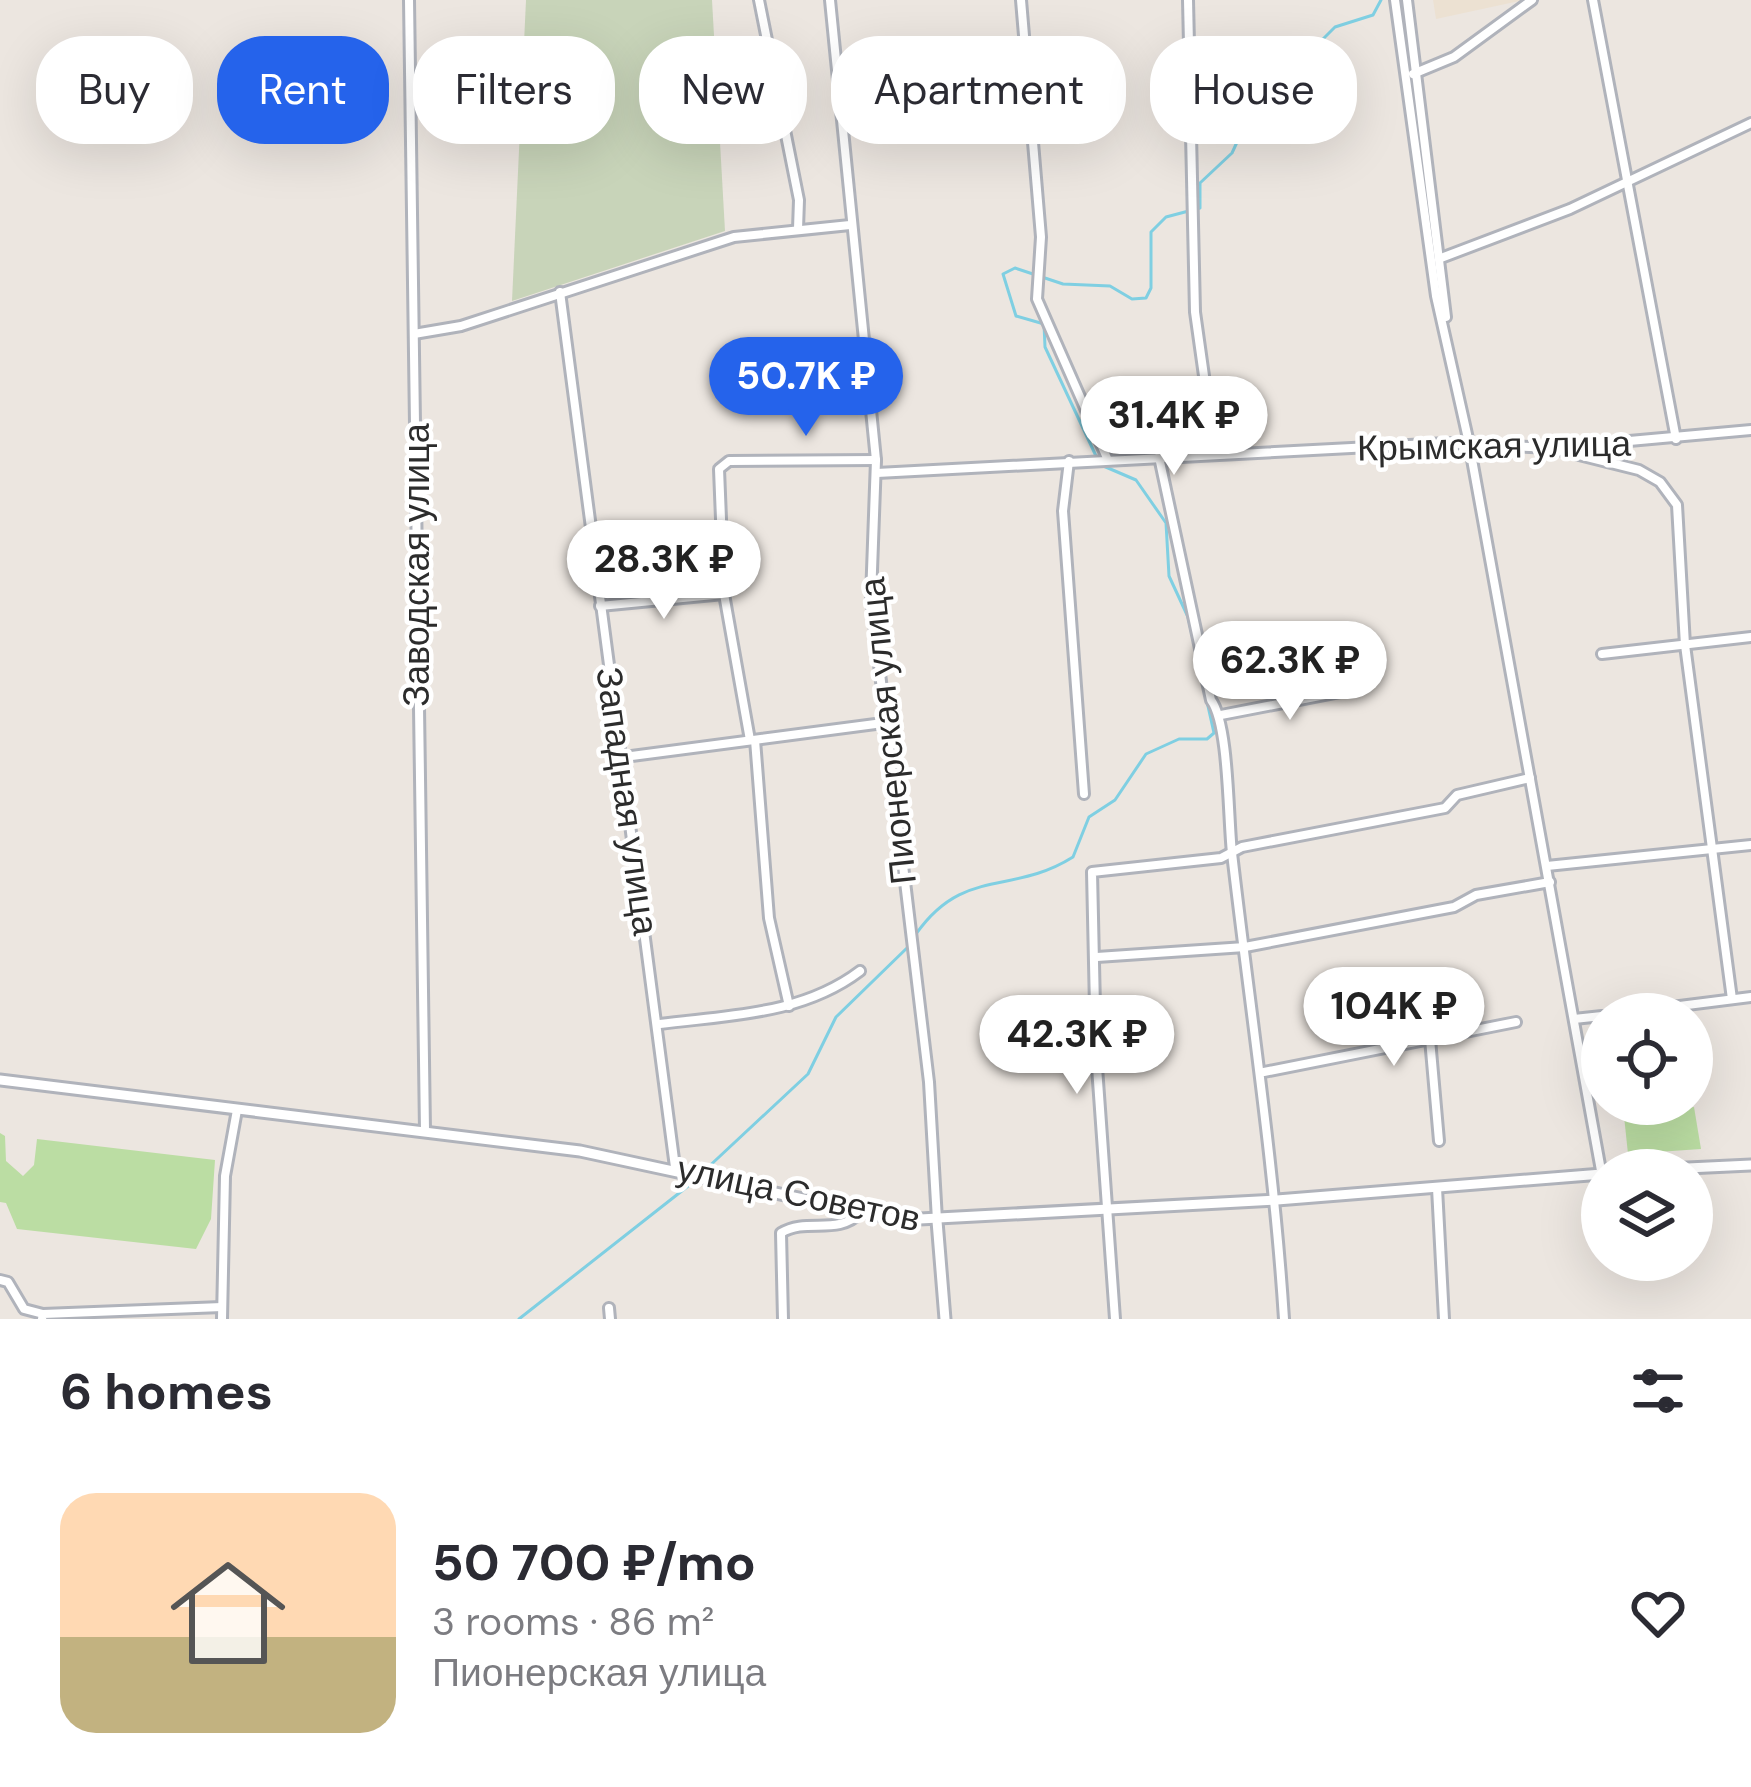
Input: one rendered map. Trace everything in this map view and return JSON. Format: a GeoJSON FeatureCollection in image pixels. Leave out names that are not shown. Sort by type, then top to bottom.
{"type":"FeatureCollection","features":[{"type":"Feature","properties":{"kind":"main road","name":"улица Советов"},"geometry":{"type":"LineString","coordinates":[[0,1080],[425,1131],[675,1167],[860,1213],[938,1221],[1581,1177]]}},
{"type":"Feature","properties":{"kind":"main road"},"geometry":{"type":"LineString","coordinates":[[1713,1167],[1751,1165]]}},
{"type":"Feature","properties":{"kind":"main road","name":"Пионерская улица"},"geometry":{"type":"LineString","coordinates":[[938,1221],[945,1319]]}},
{"type":"Feature","properties":{"kind":"street","name":"Заводская улица"},"geometry":{"type":"LineString","coordinates":[[409,0],[416,825],[425,1131]]}},
{"type":"Feature","properties":{"kind":"street"},"geometry":{"type":"LineString","coordinates":[[759,0],[799,200],[798,229]]}},
{"type":"Feature","properties":{"kind":"street","name":"Пионерская улица"},"geometry":{"type":"LineString","coordinates":[[830,0],[877,460],[870,574],[883,722],[929,1082],[938,1221]]}},
{"type":"Feature","properties":{"kind":"street"},"geometry":{"type":"LineString","coordinates":[[1021,0],[1041,237],[1037,299],[1107,458]]}},
{"type":"Feature","properties":{"kind":"street"},"geometry":{"type":"LineString","coordinates":[[1188,0],[1195,312],[1215,454]]}},
{"type":"Feature","properties":{"kind":"street"},"geometry":{"type":"LineString","coordinates":[[1395,0],[1441,258],[1446,324],[1597,1149]]}},
{"type":"Feature","properties":{"kind":"street"},"geometry":{"type":"LineString","coordinates":[[1407,0],[1436,296],[1446,324]]}},
{"type":"Feature","properties":{"kind":"street"},"geometry":{"type":"LineString","coordinates":[[1411,75],[1454,57],[1532,0]]}},
{"type":"Feature","properties":{"kind":"street"},"geometry":{"type":"LineString","coordinates":[[1593,0],[1676,439]]}},
{"type":"Feature","properties":{"kind":"street"},"geometry":{"type":"LineString","coordinates":[[1441,258],[1499,239],[1751,123]]}},
{"type":"Feature","properties":{"kind":"street"},"geometry":{"type":"LineString","coordinates":[[414,334],[461,326],[734,237],[850,225]]}},
{"type":"Feature","properties":{"kind":"street","name":"Западная улица"},"geometry":{"type":"LineString","coordinates":[[560,292],[660,1024],[675,1167]]}},
{"type":"Feature","properties":{"kind":"street","name":"Крымская улица"},"geometry":{"type":"LineString","coordinates":[[877,473],[1469,443],[1552,448],[1751,430]]}},
{"type":"Feature","properties":{"kind":"street"},"geometry":{"type":"LineString","coordinates":[[1552,448],[1639,470],[1669,492],[1680,525],[1685,645],[1732,999]]}},
{"type":"Feature","properties":{"kind":"street"},"geometry":{"type":"LineString","coordinates":[[1160,457],[1211,700],[1221,715],[1232,854],[1264,1072],[1284,1319]]}},
{"type":"Feature","properties":{"kind":"street"},"geometry":{"type":"LineString","coordinates":[[789,1006],[769,918],[752,740],[724,594],[719,469],[735,461],[877,460]]}},
{"type":"Feature","properties":{"kind":"street"},"geometry":{"type":"LineString","coordinates":[[1070,460],[1063,511],[1084,794]]}},
{"type":"Feature","properties":{"kind":"street"},"geometry":{"type":"LineString","coordinates":[[601,605],[724,594]]}},
{"type":"Feature","properties":{"kind":"street"},"geometry":{"type":"LineString","coordinates":[[1602,654],[1751,637]]}},
{"type":"Feature","properties":{"kind":"street"},"geometry":{"type":"LineString","coordinates":[[1221,715],[1351,690]]}},
{"type":"Feature","properties":{"kind":"street"},"geometry":{"type":"LineString","coordinates":[[624,757],[883,722]]}},
{"type":"Feature","properties":{"kind":"street"},"geometry":{"type":"LineString","coordinates":[[1115,1319],[1096,1053],[1092,872],[1232,854],[1445,808],[1457,795],[1530,778]]}},
{"type":"Feature","properties":{"kind":"street"},"geometry":{"type":"LineString","coordinates":[[1547,866],[1751,845]]}},
{"type":"Feature","properties":{"kind":"street"},"geometry":{"type":"LineString","coordinates":[[1097,957],[1245,947],[1454,907],[1476,895],[1550,883]]}},
{"type":"Feature","properties":{"kind":"street"},"geometry":{"type":"LineString","coordinates":[[660,1024],[789,1006],[836,990],[860,971]]}},
{"type":"Feature","properties":{"kind":"street"},"geometry":{"type":"LineString","coordinates":[[1713,1001],[1751,997]]}},
{"type":"Feature","properties":{"kind":"street"},"geometry":{"type":"LineString","coordinates":[[1574,1019],[1581,1018]]}},
{"type":"Feature","properties":{"kind":"street"},"geometry":{"type":"LineString","coordinates":[[1264,1072],[1516,1022]]}},
{"type":"Feature","properties":{"kind":"street"},"geometry":{"type":"LineString","coordinates":[[1430,1040],[1439,1141]]}},
{"type":"Feature","properties":{"kind":"street"},"geometry":{"type":"LineString","coordinates":[[222,1319],[225,1176],[237,1110]]}},
{"type":"Feature","properties":{"kind":"street"},"geometry":{"type":"LineString","coordinates":[[1437,1188],[1444,1319]]}},
{"type":"Feature","properties":{"kind":"street"},"geometry":{"type":"LineString","coordinates":[[783,1319],[781,1233],[791,1227],[844,1226],[860,1213]]}},
{"type":"Feature","properties":{"kind":"street"},"geometry":{"type":"LineString","coordinates":[[0,1280],[8,1282],[24,1309],[42,1317],[222,1307]]}},
{"type":"Feature","properties":{"kind":"shaded area"},"geometry":{"type":"Polygon","coordinates":[[[1433,0],[1524,0],[1436,19],[1433,0]]]}},
{"type":"Feature","properties":{"kind":"green space"},"geometry":{"type":"Polygon","coordinates":[[[526,0],[712,0],[714,36],[639,36],[639,144],[720,144],[725,231],[512,301],[519,144],[615,144],[615,36],[524,36],[526,0]]]}},
{"type":"Feature","properties":{"kind":"green space"},"geometry":{"type":"Polygon","coordinates":[[[1625,1125],[1697,1125],[1701,1149],[1627,1149],[1625,1125]]]}},
{"type":"Feature","properties":{"kind":"green space"},"geometry":{"type":"Polygon","coordinates":[[[0,1133],[5,1136],[6,1161],[23,1176],[34,1165],[37,1139],[215,1160],[211,1219],[196,1249],[17,1229],[6,1203],[0,1202],[0,1133]]]}},
{"type":"Feature","properties":{"kind":"waterway"},"geometry":{"type":"LineString","coordinates":[[1096,456],[1045,347],[1044,324],[1016,316],[1003,274],[1015,268],[1063,284],[1110,286],[1132,299],[1146,298],[1151,288],[1151,232],[1166,217],[1200,208],[1200,183],[1232,153],[1267,77],[1293,69],[1335,27],[1373,15],[1381,0]]}},
{"type":"Feature","properties":{"kind":"waterway"},"geometry":{"type":"LineString","coordinates":[[916,934],[934,913],[970,890],[1029,876],[1073,857],[1089,817],[1115,800],[1146,754],[1179,739],[1207,739],[1214,733],[1188,617],[1169,576],[1166,523],[1136,480],[1101,465]]}},
{"type":"Feature","properties":{"kind":"waterway"},"geometry":{"type":"LineString","coordinates":[[703,1172],[808,1074],[836,1017],[908,947]]}},
{"type":"Feature","properties":{"kind":"waterway"},"geometry":{"type":"LineString","coordinates":[[519,1319],[697,1179]]}}]}
